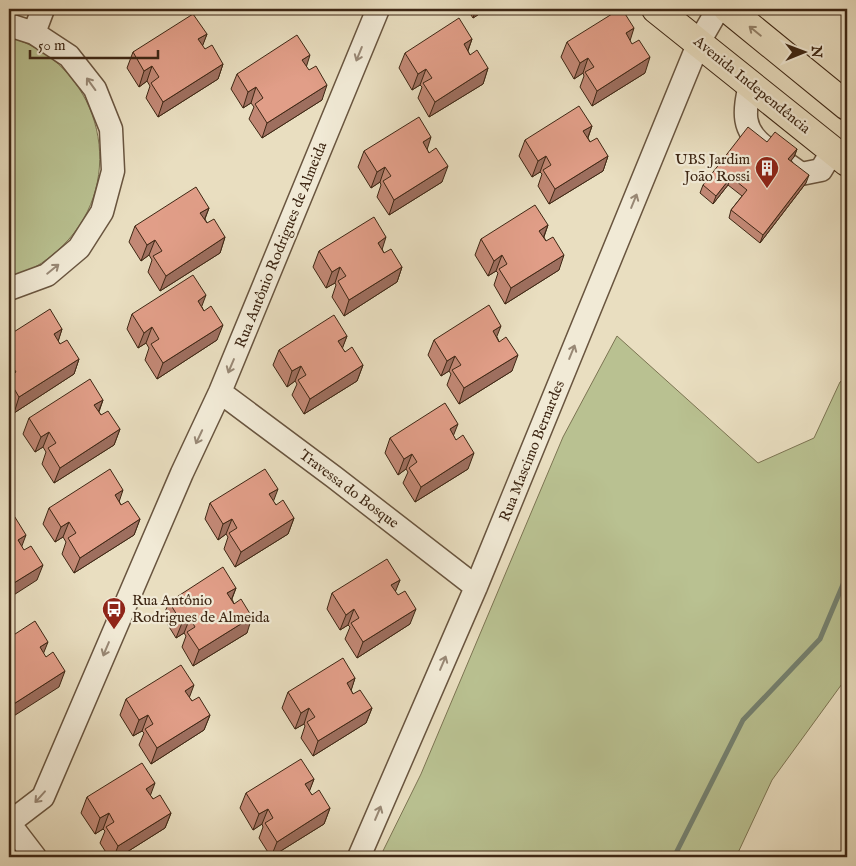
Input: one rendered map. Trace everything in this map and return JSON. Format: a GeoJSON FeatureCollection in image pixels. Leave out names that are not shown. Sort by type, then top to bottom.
{"type":"FeatureCollection","features":[{"type":"Feature","properties":{"kind":"main road","name":"Avenida Independência"},"geometry":{"type":"LineString","coordinates":[[656,9],[840,156]]}},
{"type":"Feature","properties":{"kind":"main road"},"geometry":{"type":"LineString","coordinates":[[728,9],[847,106]]}},
{"type":"Feature","properties":{"kind":"street"},"geometry":{"type":"LineString","coordinates":[[34,32],[43,9]]}},
{"type":"Feature","properties":{"kind":"street","name":"Rua Antônio Rodrigues de Almeida"},"geometry":{"type":"LineString","coordinates":[[9,823],[44,797],[175,490],[220,392],[377,9]]}},
{"type":"Feature","properties":{"kind":"street","name":"Rua Mascimo Bernardes"},"geometry":{"type":"LineString","coordinates":[[359,857],[476,587],[699,42],[718,9]]}},
{"type":"Feature","properties":{"kind":"street"},"geometry":{"type":"LineString","coordinates":[[9,25],[34,32],[69,56],[96,89],[111,129],[113,171],[102,212],[79,248],[46,275],[9,289]]}},
{"type":"Feature","properties":{"kind":"street"},"geometry":{"type":"LineString","coordinates":[[750,84],[747,97],[746,123],[757,142],[766,148]]}},
{"type":"Feature","properties":{"kind":"street"},"geometry":{"type":"LineString","coordinates":[[788,164],[801,174],[821,170],[840,156]]}},
{"type":"Feature","properties":{"kind":"street","name":"Travessa do Bosque"},"geometry":{"type":"LineString","coordinates":[[220,392],[476,587]]}},
{"type":"Feature","properties":{"kind":"street"},"geometry":{"type":"LineString","coordinates":[[9,823],[34,857]]}},
{"type":"Feature","properties":{"kind":"green space"},"geometry":{"type":"Polygon","coordinates":[[[9,37],[39,50],[64,70],[82,94],[95,122],[100,152],[97,182],[87,212],[69,239],[42,263],[26,272],[9,278],[9,37]]]}},
{"type":"Feature","properties":{"kind":"green space"},"geometry":{"type":"Polygon","coordinates":[[[617,336],[758,463],[814,438],[840,382],[847,377],[847,677],[772,780],[736,857],[380,857],[421,774],[563,437],[617,336]]]}},
{"type":"Feature","properties":{"kind":"building"},"geometry":{"type":"Polygon","coordinates":[[[622,9],[634,28],[626,33],[632,44],[639,40],[650,57],[597,91],[585,72],[594,67],[588,58],[580,63],[567,42],[622,9]]]}},
{"type":"Feature","properties":{"kind":"building"},"geometry":{"type":"Polygon","coordinates":[[[193,14],[207,34],[198,39],[205,49],[212,45],[223,64],[163,102],[151,83],[159,77],[152,66],[144,71],[133,52],[193,14]]]}},
{"type":"Feature","properties":{"kind":"building"},"geometry":{"type":"Polygon","coordinates":[[[459,18],[472,39],[464,44],[470,55],[477,50],[488,68],[435,102],[423,83],[432,78],[426,69],[418,74],[405,53],[459,18]]]}},
{"type":"Feature","properties":{"kind":"building"},"geometry":{"type":"Polygon","coordinates":[[[297,35],[310,55],[302,60],[309,70],[316,66],[327,85],[267,123],[255,104],[263,98],[256,87],[248,92],[237,74],[297,35]]]}},
{"type":"Feature","properties":{"kind":"building"},"geometry":{"type":"Polygon","coordinates":[[[579,106],[592,126],[583,131],[590,142],[597,138],[608,156],[555,189],[543,170],[551,165],[546,156],[538,161],[525,140],[579,106]]]}},
{"type":"Feature","properties":{"kind":"building"},"geometry":{"type":"Polygon","coordinates":[[[419,117],[431,137],[423,142],[429,153],[436,148],[448,166],[394,200],[383,181],[391,176],[385,167],[377,172],[364,151],[419,117]]]}},
{"type":"Feature","properties":{"kind":"building","name":"UBS Jardim João Rossi"},"geometry":{"type":"Polygon","coordinates":[[[748,127],[767,142],[775,132],[797,149],[788,159],[809,175],[763,235],[731,210],[747,190],[731,177],[716,196],[703,185],[748,127]]]}},
{"type":"Feature","properties":{"kind":"building"},"geometry":{"type":"Polygon","coordinates":[[[196,187],[209,208],[200,213],[207,223],[214,219],[225,237],[166,276],[153,256],[162,251],[155,240],[147,245],[135,226],[196,187]]]}},
{"type":"Feature","properties":{"kind":"building"},"geometry":{"type":"Polygon","coordinates":[[[535,205],[548,225],[539,231],[546,241],[553,237],[564,255],[511,288],[499,269],[507,264],[502,255],[494,261],[481,239],[535,205]]]}},
{"type":"Feature","properties":{"kind":"building"},"geometry":{"type":"Polygon","coordinates":[[[374,217],[386,237],[378,243],[384,253],[391,249],[402,267],[349,300],[338,281],[346,276],[340,267],[332,272],[319,251],[374,217]]]}},
{"type":"Feature","properties":{"kind":"building"},"geometry":{"type":"Polygon","coordinates":[[[193,275],[206,295],[198,301],[204,311],[211,306],[223,325],[163,363],[151,344],[159,339],[152,327],[144,333],[132,314],[193,275]]]}},
{"type":"Feature","properties":{"kind":"building"},"geometry":{"type":"Polygon","coordinates":[[[489,305],[501,326],[493,331],[499,342],[506,337],[518,355],[464,388],[452,370],[461,365],[455,356],[447,361],[434,340],[489,305]]]}},
{"type":"Feature","properties":{"kind":"building"},"geometry":{"type":"Polygon","coordinates":[[[50,309],[62,329],[54,334],[60,344],[67,340],[79,359],[19,397],[9,380],[9,377],[16,372],[9,361],[9,335],[50,309]]]}},
{"type":"Feature","properties":{"kind":"building"},"geometry":{"type":"Polygon","coordinates":[[[334,315],[347,336],[338,341],[345,352],[352,347],[363,365],[310,399],[298,380],[306,375],[301,366],[292,371],[279,350],[334,315]]]}},
{"type":"Feature","properties":{"kind":"building"},"geometry":{"type":"Polygon","coordinates":[[[90,379],[103,400],[94,405],[101,415],[108,411],[120,429],[60,468],[48,448],[56,443],[49,432],[41,437],[29,418],[90,379]]]}},
{"type":"Feature","properties":{"kind":"building"},"geometry":{"type":"Polygon","coordinates":[[[445,403],[458,424],[450,429],[456,440],[463,435],[474,453],[421,487],[409,468],[417,462],[412,454],[404,459],[390,438],[445,403]]]}},
{"type":"Feature","properties":{"kind":"building"},"geometry":{"type":"Polygon","coordinates":[[[110,469],[123,490],[115,495],[121,505],[128,501],[140,519],[80,558],[68,538],[76,533],[69,522],[61,527],[49,508],[110,469]]]}},
{"type":"Feature","properties":{"kind":"building"},"geometry":{"type":"Polygon","coordinates":[[[265,469],[278,489],[269,494],[276,505],[283,500],[294,518],[241,552],[229,533],[237,528],[232,519],[223,524],[210,503],[265,469]]]}},
{"type":"Feature","properties":{"kind":"building"},"geometry":{"type":"Polygon","coordinates":[[[13,514],[26,535],[18,540],[24,550],[31,546],[43,565],[9,586],[9,517],[13,514]]]}},
{"type":"Feature","properties":{"kind":"building"},"geometry":{"type":"Polygon","coordinates":[[[387,559],[400,580],[391,585],[398,595],[405,591],[416,609],[363,642],[351,623],[359,618],[354,609],[346,615],[332,593],[387,559]]]}},
{"type":"Feature","properties":{"kind":"building"},"geometry":{"type":"Polygon","coordinates":[[[223,567],[236,588],[227,593],[234,604],[241,599],[252,617],[199,650],[187,632],[195,627],[190,618],[182,623],[169,602],[223,567]]]}},
{"type":"Feature","properties":{"kind":"building"},"geometry":{"type":"Polygon","coordinates":[[[35,621],[48,642],[40,647],[46,657],[53,652],[65,671],[9,707],[9,638],[35,621]]]}},
{"type":"Feature","properties":{"kind":"building"},"geometry":{"type":"Polygon","coordinates":[[[343,658],[355,678],[347,683],[353,694],[360,690],[372,708],[318,741],[307,722],[315,717],[309,708],[301,713],[288,692],[343,658]]]}},
{"type":"Feature","properties":{"kind":"building"},"geometry":{"type":"Polygon","coordinates":[[[181,665],[194,685],[185,691],[192,701],[199,697],[210,715],[157,748],[145,729],[153,724],[148,715],[139,720],[126,699],[181,665]]]}},
{"type":"Feature","properties":{"kind":"building"},"geometry":{"type":"Polygon","coordinates":[[[301,759],[314,779],[305,784],[312,795],[319,790],[330,808],[277,842],[265,823],[273,818],[268,809],[259,814],[246,793],[301,759]]]}},
{"type":"Feature","properties":{"kind":"building"},"geometry":{"type":"Polygon","coordinates":[[[142,763],[155,783],[146,789],[153,799],[160,795],[171,813],[118,846],[106,827],[114,822],[109,813],[100,818],[87,797],[142,763]]]}},
{"type":"Feature","properties":{"kind":"building"},"geometry":{"type":"Polygon","coordinates":[[[260,852],[263,857],[251,857],[260,852]]]}},
{"type":"Feature","properties":{"kind":"waterway"},"geometry":{"type":"LineString","coordinates":[[674,857],[743,720],[820,639],[847,575]]}},
{"type":"Feature","properties":{"kind":"place","name":"UBS Jardim João Rossi"},"geometry":{"type":"Point","coordinates":[767,189]}},
{"type":"Feature","properties":{"kind":"place","name":"Rua Antônio Rodrigues de Almeida"},"geometry":{"type":"Point","coordinates":[114,630]}}]}
